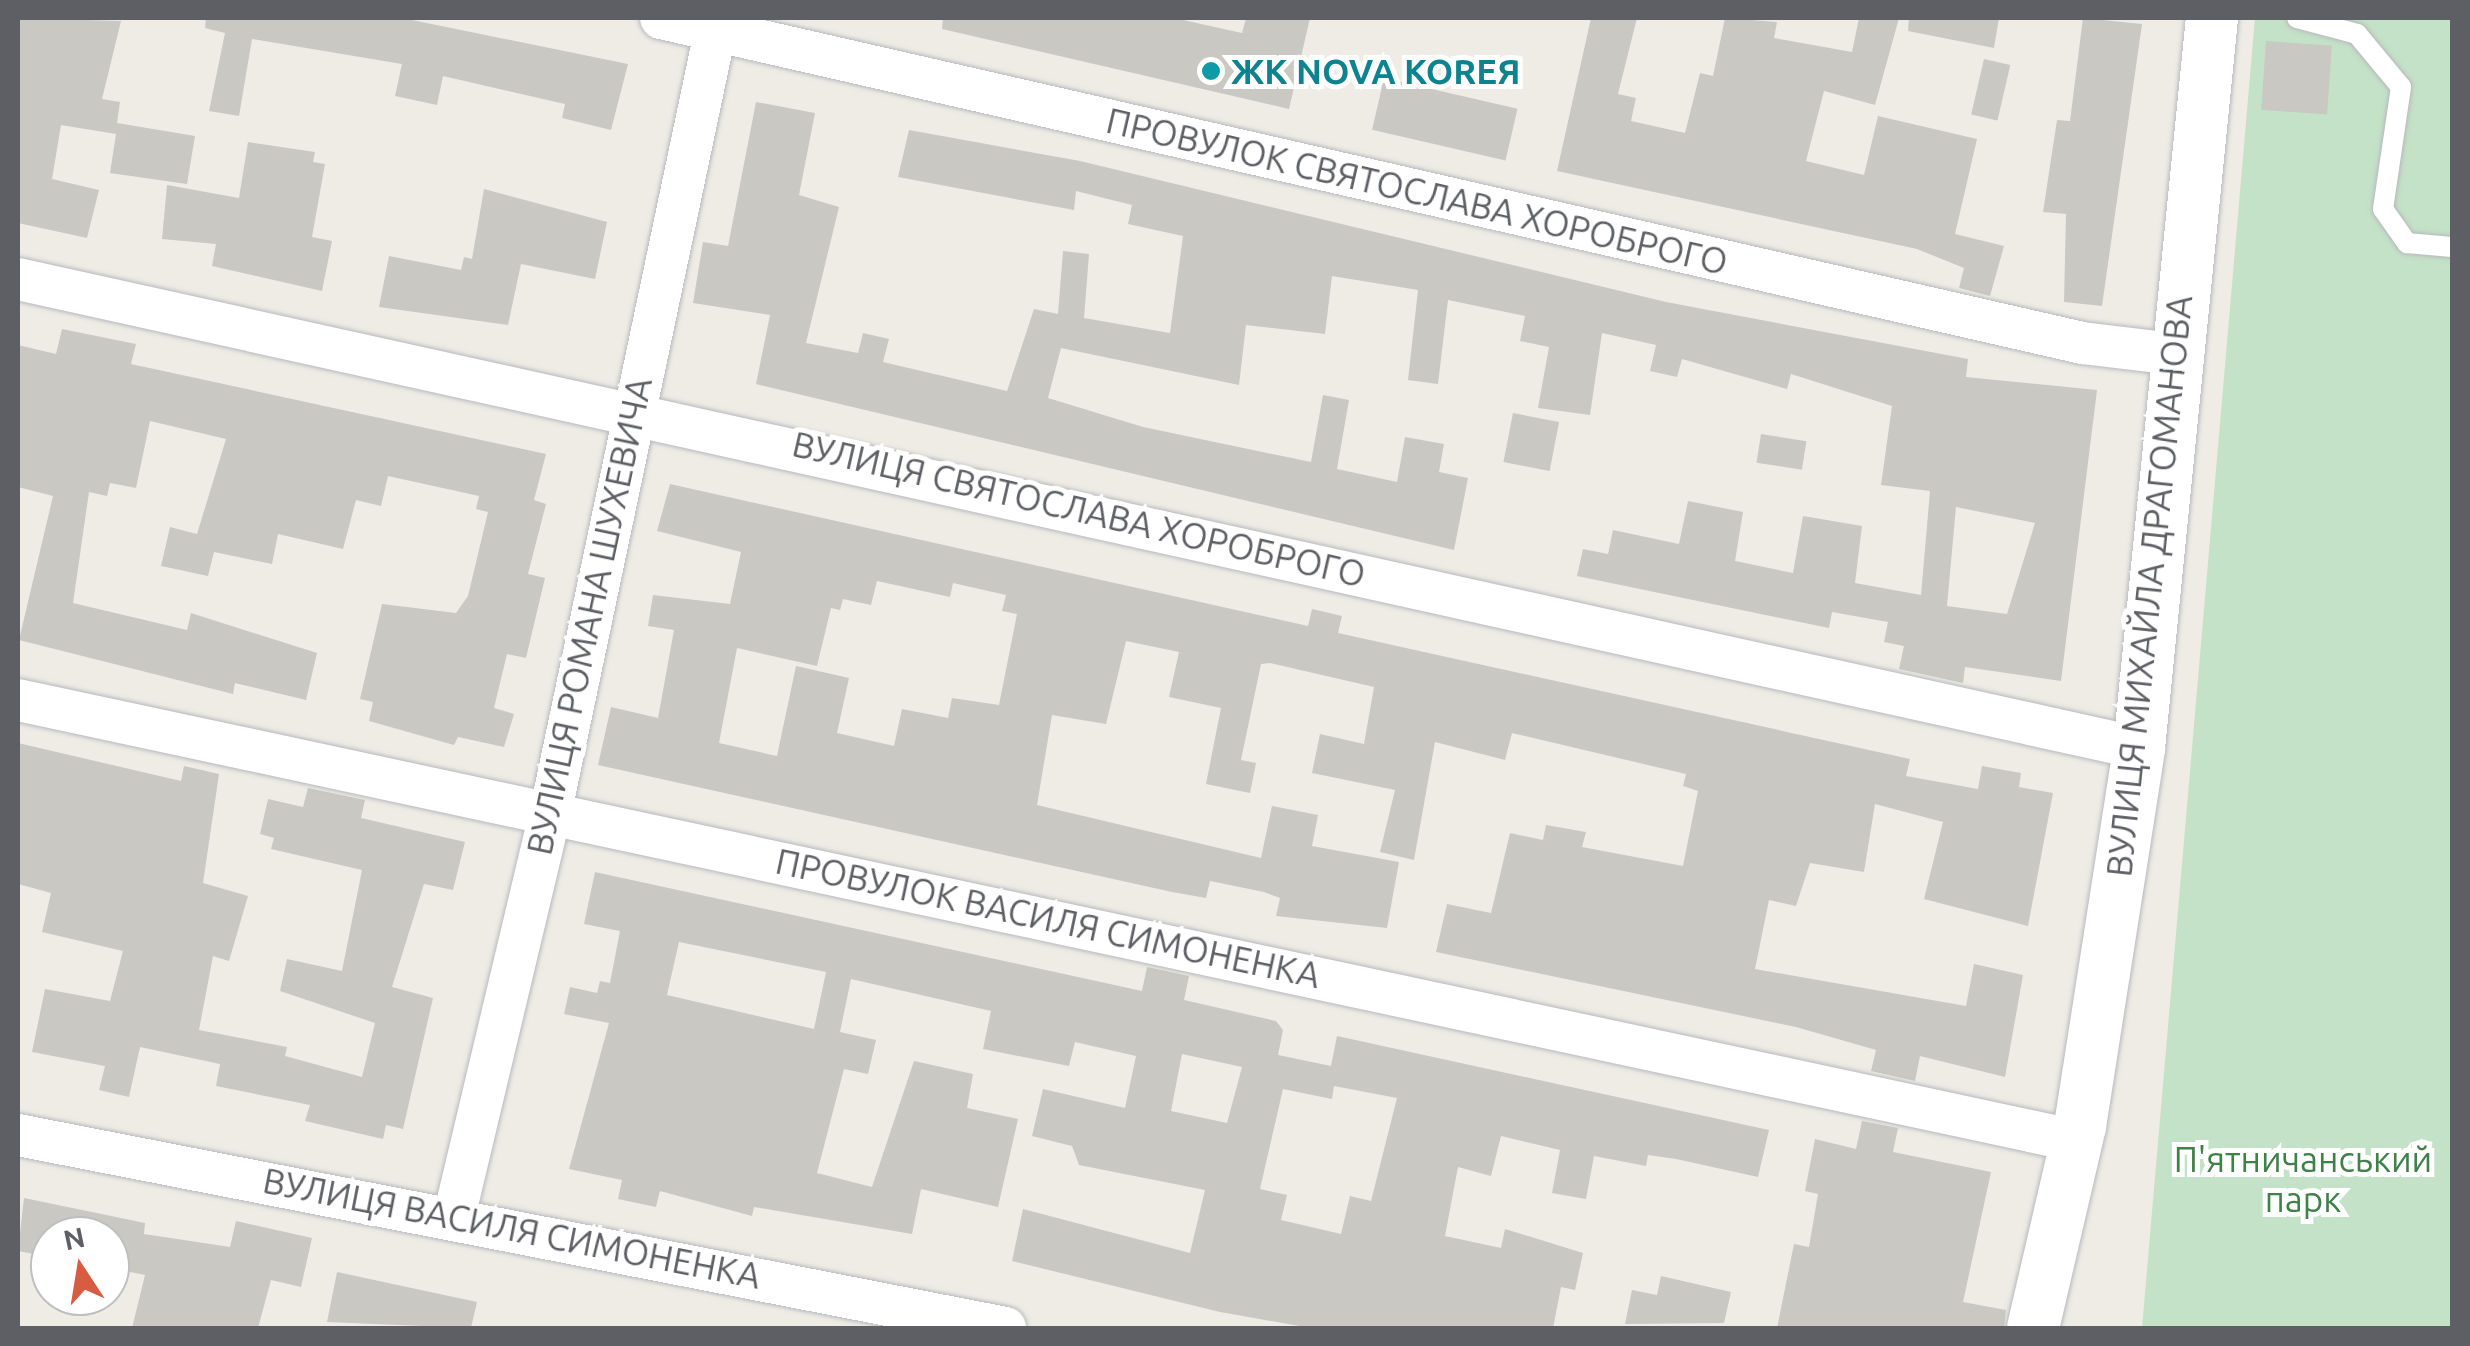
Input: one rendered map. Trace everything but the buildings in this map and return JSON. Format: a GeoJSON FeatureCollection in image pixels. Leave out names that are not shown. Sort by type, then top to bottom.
{"type":"FeatureCollection","features":[{"type":"Feature","properties":{"kind":"street","name":"ПРОВУЛОК СВЯТОСЛАВА ХОРОБРОГО"},"geometry":{"type":"LineString","coordinates":[[661,18],[716,24],[2062,339],[2174,354]]}},
{"type":"Feature","properties":{"kind":"street","name":"ВУЛИЦЯ МИХАЙЛА ДРАГОМАНОВА"},"geometry":{"type":"LineString","coordinates":[[2033,1328],[2078,1141],[2139,748],[2174,354],[2212,18]]}},
{"type":"Feature","properties":{"kind":"street","name":"ВУЛИЦЯ РОМАНА ШУХЕВИЧА"},"geometry":{"type":"LineString","coordinates":[[455,1214],[551,810],[632,408],[716,24]]}},
{"type":"Feature","properties":{"kind":"street","name":"ВУЛИЦЯ СВЯТОСЛАВА ХОРОБРОГО"},"geometry":{"type":"LineString","coordinates":[[18,279],[632,408],[2139,748]]}},
{"type":"Feature","properties":{"kind":"street","name":"ПРОВУЛОК ВАСИЛЯ СИМОНЕНКА"},"geometry":{"type":"LineString","coordinates":[[18,700],[551,810],[2078,1141]]}},
{"type":"Feature","properties":{"kind":"street","name":"ВУЛИЦЯ ВАСИЛЯ СИМОНЕНКА"},"geometry":{"type":"LineString","coordinates":[[18,1134],[455,1214],[1005,1328]]}},
{"type":"Feature","properties":{"kind":"lane"},"geometry":{"type":"LineString","coordinates":[[2297,18],[2356,34],[2401,87],[2383,209],[2407,243],[2452,246]]}},
{"type":"Feature","properties":{"kind":"green space","name":"П'ятничанський парк"},"geometry":{"type":"Polygon","coordinates":[[[2255,18],[2452,18],[2452,1328],[2142,1328],[2255,18]]]}},
{"type":"Feature","properties":{"kind":"place","name":"ЖК NOVA KOREЯ"},"geometry":{"type":"Point","coordinates":[1211,71]}}]}
